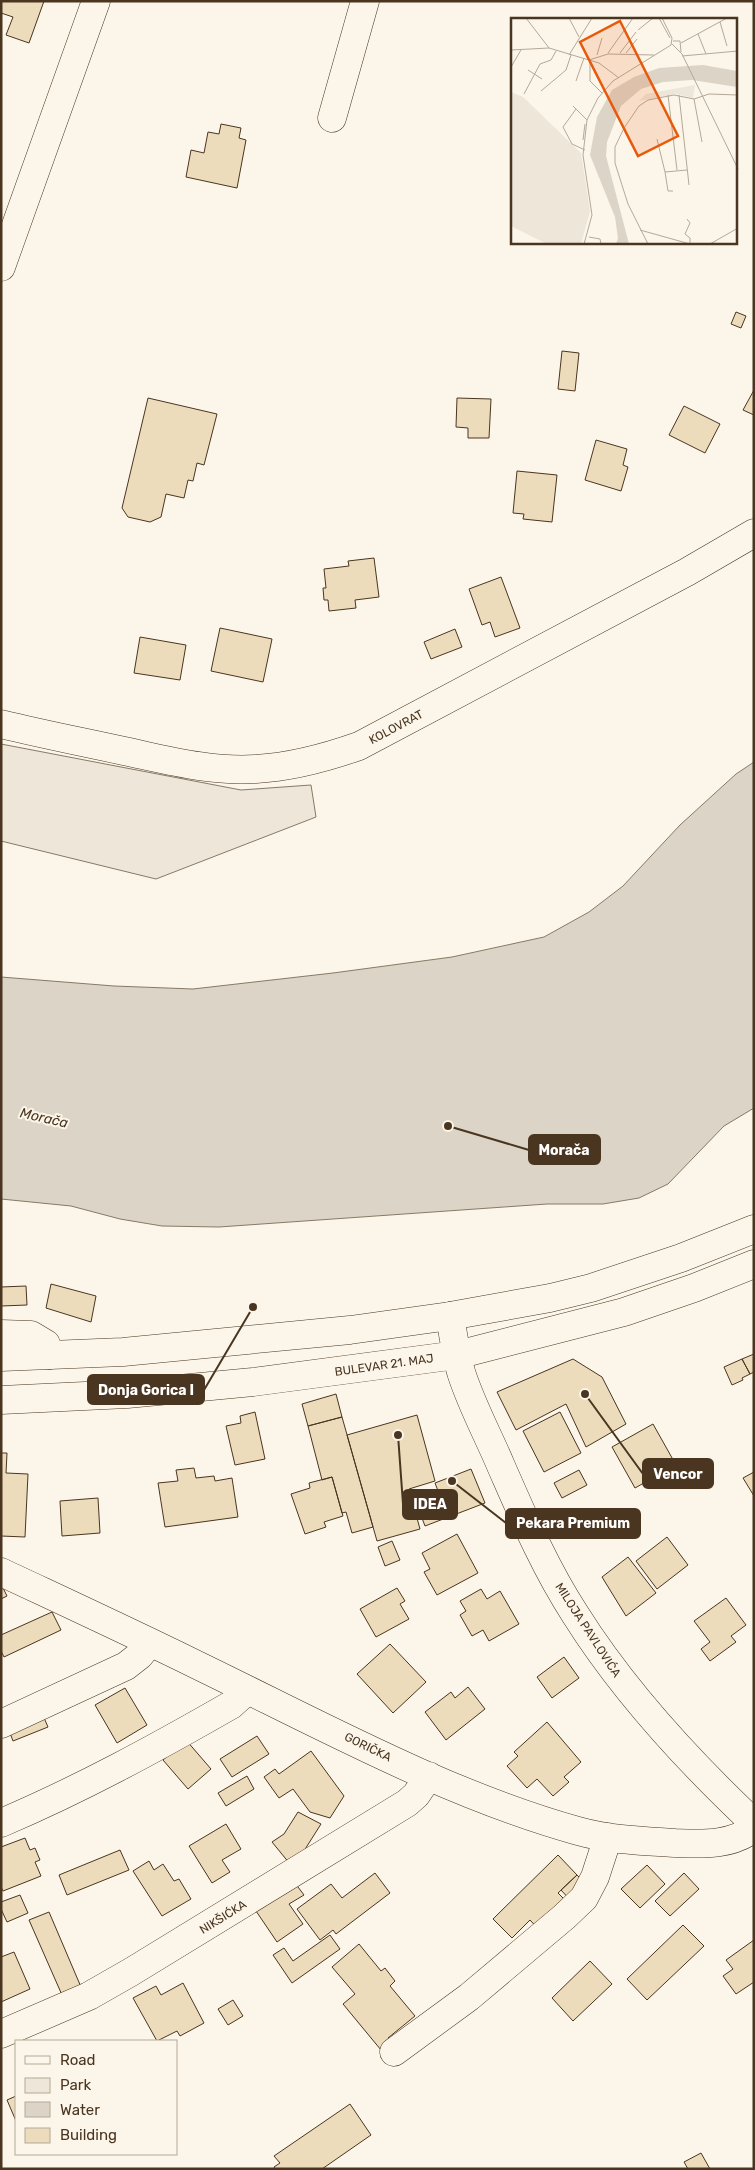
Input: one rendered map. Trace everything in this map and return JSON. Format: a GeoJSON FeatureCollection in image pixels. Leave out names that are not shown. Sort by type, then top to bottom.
{"type":"FeatureCollection","features":[{"type":"Feature","properties":{"kind":"street"},"geometry":{"type":"LineString","coordinates":[[1,267],[96,1]]}},
{"type":"Feature","properties":{"kind":"street"},"geometry":{"type":"LineString","coordinates":[[332,118],[365,1]]}},
{"type":"Feature","properties":{"kind":"street","name":"KOLOVRAT"},"geometry":{"type":"LineString","coordinates":[[1,724],[187,764],[225,769],[254,770],[288,766],[321,759],[359,746],[687,572],[754,533]]}},
{"type":"Feature","properties":{"kind":"street"},"geometry":{"type":"LineString","coordinates":[[1,1357],[123,1352],[350,1330],[450,1316],[550,1298],[591,1288],[681,1258],[754,1228]]}},
{"type":"Feature","properties":{"kind":"street","name":"BULEVAR 21. MAJ"},"geometry":{"type":"LineString","coordinates":[[1,1400],[127,1394],[253,1382],[457,1355],[624,1312],[694,1288],[754,1264]]}},
{"type":"Feature","properties":{"kind":"street","name":"MILOJA PAVLOVIĆA"},"geometry":{"type":"LineString","coordinates":[[450,1316],[457,1355],[472,1399],[519,1507],[556,1582],[574,1613],[591,1640],[631,1694],[678,1748],[751,1815]]}},
{"type":"Feature","properties":{"kind":"street"},"geometry":{"type":"LineString","coordinates":[[1,1334],[31,1335],[46,1344],[49,1355],[51,1398]]}},
{"type":"Feature","properties":{"kind":"street","name":"GORIČKA"},"geometry":{"type":"LineString","coordinates":[[1,1572],[429,1776],[496,1803],[579,1831],[608,1837],[644,1841],[718,1843],[733,1839],[751,1815]]}},
{"type":"Feature","properties":{"kind":"street"},"geometry":{"type":"LineString","coordinates":[[1,1724],[126,1666],[140,1655],[150,1642]]}},
{"type":"Feature","properties":{"kind":"street"},"geometry":{"type":"LineString","coordinates":[[1,1823],[49,1803],[131,1762],[231,1705],[246,1689]]}},
{"type":"Feature","properties":{"kind":"street","name":"NIKŠIĆKA"},"geometry":{"type":"LineString","coordinates":[[1,2034],[89,1996],[176,1946],[406,1803],[416,1795],[429,1776]]}},
{"type":"Feature","properties":{"kind":"street"},"geometry":{"type":"LineString","coordinates":[[394,2052],[469,1997],[584,1898],[595,1876],[608,1837]]}},
{"type":"Feature","properties":{"kind":"green space"},"geometry":{"type":"Polygon","coordinates":[[[1,744],[241,790],[311,785],[316,817],[156,879],[1,841],[1,744]]]}},
{"type":"Feature","properties":{"kind":"water"},"geometry":{"type":"Polygon","coordinates":[[[754,762],[754,1108],[724,1126],[668,1184],[639,1198],[603,1204],[547,1204],[219,1227],[162,1226],[120,1219],[71,1206],[1,1199],[1,977],[114,986],[193,989],[452,957],[544,937],[589,912],[623,886],[680,825],[736,774],[754,762]]]}},
{"type":"Feature","properties":{"kind":"building"},"geometry":{"type":"Polygon","coordinates":[[[1,1],[44,1],[29,43],[6,35],[13,17],[1,13],[1,1]]]}},
{"type":"Feature","properties":{"kind":"building"},"geometry":{"type":"Polygon","coordinates":[[[221,124],[241,128],[239,138],[246,140],[237,188],[186,177],[191,150],[204,153],[208,132],[219,134],[221,124]]]}},
{"type":"Feature","properties":{"kind":"building"},"geometry":{"type":"Polygon","coordinates":[[[736,312],[746,316],[741,328],[731,324],[736,312]]]}},
{"type":"Feature","properties":{"kind":"building"},"geometry":{"type":"Polygon","coordinates":[[[562,351],[579,353],[575,391],[558,389],[562,351]]]}},
{"type":"Feature","properties":{"kind":"building"},"geometry":{"type":"Polygon","coordinates":[[[754,390],[754,415],[743,410],[754,390]]]}},
{"type":"Feature","properties":{"kind":"building"},"geometry":{"type":"Polygon","coordinates":[[[148,398],[217,414],[204,465],[197,463],[193,481],[188,480],[184,498],[166,494],[161,517],[150,522],[128,517],[122,508],[148,398]]]}},
{"type":"Feature","properties":{"kind":"building"},"geometry":{"type":"Polygon","coordinates":[[[457,398],[491,399],[489,438],[468,438],[468,428],[456,427],[457,398]]]}},
{"type":"Feature","properties":{"kind":"building"},"geometry":{"type":"Polygon","coordinates":[[[684,406],[720,424],[705,453],[669,435],[684,406]]]}},
{"type":"Feature","properties":{"kind":"building"},"geometry":{"type":"Polygon","coordinates":[[[596,440],[627,449],[623,465],[628,467],[621,491],[585,480],[596,440]]]}},
{"type":"Feature","properties":{"kind":"building"},"geometry":{"type":"Polygon","coordinates":[[[517,471],[557,475],[552,522],[523,519],[524,514],[513,513],[517,471]]]}},
{"type":"Feature","properties":{"kind":"building"},"geometry":{"type":"Polygon","coordinates":[[[374,558],[379,597],[355,600],[356,608],[329,611],[328,600],[324,600],[323,588],[326,588],[324,569],[349,566],[348,561],[374,558]]]}},
{"type":"Feature","properties":{"kind":"building"},"geometry":{"type":"Polygon","coordinates":[[[501,577],[520,628],[495,637],[490,622],[482,625],[469,589],[501,577]]]}},
{"type":"Feature","properties":{"kind":"building"},"geometry":{"type":"Polygon","coordinates":[[[220,628],[272,639],[263,682],[211,671],[220,628]]]}},
{"type":"Feature","properties":{"kind":"building"},"geometry":{"type":"Polygon","coordinates":[[[455,629],[462,647],[431,659],[424,642],[455,629]]]}},
{"type":"Feature","properties":{"kind":"building"},"geometry":{"type":"Polygon","coordinates":[[[140,637],[186,645],[180,680],[134,673],[140,637]]]}},
{"type":"Feature","properties":{"kind":"building"},"geometry":{"type":"Polygon","coordinates":[[[51,1284],[96,1296],[91,1322],[46,1308],[51,1284]]]}},
{"type":"Feature","properties":{"kind":"building"},"geometry":{"type":"Polygon","coordinates":[[[26,1286],[27,1305],[1,1306],[1,1287],[26,1286]]]}},
{"type":"Feature","properties":{"kind":"building"},"geometry":{"type":"Polygon","coordinates":[[[754,1354],[754,1372],[750,1374],[742,1359],[754,1354]]]}},
{"type":"Feature","properties":{"kind":"building"},"geometry":{"type":"Polygon","coordinates":[[[573,1359],[602,1377],[626,1424],[586,1447],[566,1404],[516,1430],[497,1392],[573,1359]]]}},
{"type":"Feature","properties":{"kind":"building"},"geometry":{"type":"Polygon","coordinates":[[[742,1359],[750,1374],[732,1385],[724,1367],[742,1359]]]}},
{"type":"Feature","properties":{"kind":"building"},"geometry":{"type":"Polygon","coordinates":[[[336,1394],[342,1417],[308,1426],[302,1404],[336,1394]]]}},
{"type":"Feature","properties":{"kind":"building"},"geometry":{"type":"Polygon","coordinates":[[[255,1412],[265,1459],[235,1465],[226,1426],[241,1423],[240,1416],[255,1412]]]}},
{"type":"Feature","properties":{"kind":"building"},"geometry":{"type":"Polygon","coordinates":[[[560,1412],[581,1453],[544,1472],[523,1431],[560,1412]]]}},
{"type":"Feature","properties":{"kind":"building"},"geometry":{"type":"Polygon","coordinates":[[[417,1415],[435,1481],[409,1489],[420,1529],[377,1541],[347,1435],[417,1415]]]}},
{"type":"Feature","properties":{"kind":"building"},"geometry":{"type":"Polygon","coordinates":[[[342,1417],[373,1527],[352,1533],[346,1512],[342,1513],[332,1477],[322,1480],[308,1426],[342,1417]]]}},
{"type":"Feature","properties":{"kind":"building"},"geometry":{"type":"Polygon","coordinates":[[[653,1424],[676,1465],[635,1488],[612,1447],[653,1424]]]}},
{"type":"Feature","properties":{"kind":"building"},"geometry":{"type":"Polygon","coordinates":[[[1,1453],[7,1453],[6,1473],[28,1474],[25,1537],[1,1536],[1,1453]]]}},
{"type":"Feature","properties":{"kind":"building"},"geometry":{"type":"Polygon","coordinates":[[[194,1468],[196,1478],[214,1476],[215,1481],[232,1478],[238,1517],[165,1527],[158,1483],[178,1481],[176,1470],[194,1468]]]}},
{"type":"Feature","properties":{"kind":"building"},"geometry":{"type":"Polygon","coordinates":[[[471,1469],[485,1503],[425,1526],[417,1505],[440,1496],[435,1483],[471,1469]]]}},
{"type":"Feature","properties":{"kind":"building"},"geometry":{"type":"Polygon","coordinates":[[[579,1470],[587,1485],[562,1498],[554,1483],[579,1470]]]}},
{"type":"Feature","properties":{"kind":"building"},"geometry":{"type":"Polygon","coordinates":[[[754,1472],[754,1496],[743,1478],[754,1472]]]}},
{"type":"Feature","properties":{"kind":"building"},"geometry":{"type":"Polygon","coordinates":[[[332,1477],[343,1516],[324,1522],[326,1527],[305,1534],[291,1494],[310,1488],[309,1483],[332,1477]]]}},
{"type":"Feature","properties":{"kind":"building"},"geometry":{"type":"Polygon","coordinates":[[[98,1498],[100,1533],[62,1536],[60,1501],[98,1498]]]}},
{"type":"Feature","properties":{"kind":"building"},"geometry":{"type":"Polygon","coordinates":[[[457,1534],[478,1573],[437,1595],[424,1572],[430,1569],[422,1553],[457,1534]]]}},
{"type":"Feature","properties":{"kind":"building"},"geometry":{"type":"Polygon","coordinates":[[[667,1537],[688,1565],[657,1589],[636,1561],[667,1537]]]}},
{"type":"Feature","properties":{"kind":"building"},"geometry":{"type":"Polygon","coordinates":[[[392,1541],[400,1560],[385,1566],[378,1547],[392,1541]]]}},
{"type":"Feature","properties":{"kind":"building"},"geometry":{"type":"Polygon","coordinates":[[[628,1557],[656,1593],[626,1616],[602,1577],[628,1557]]]}},
{"type":"Feature","properties":{"kind":"building"},"geometry":{"type":"Polygon","coordinates":[[[1,1584],[7,1596],[1,1599],[1,1584]]]}},
{"type":"Feature","properties":{"kind":"building"},"geometry":{"type":"Polygon","coordinates":[[[397,1588],[405,1601],[400,1604],[409,1619],[376,1637],[360,1609],[397,1588]]]}},
{"type":"Feature","properties":{"kind":"building"},"geometry":{"type":"Polygon","coordinates":[[[481,1589],[487,1599],[500,1591],[519,1624],[489,1641],[483,1630],[472,1636],[460,1615],[466,1611],[460,1601],[481,1589]]]}},
{"type":"Feature","properties":{"kind":"building"},"geometry":{"type":"Polygon","coordinates":[[[726,1598],[746,1625],[731,1636],[736,1642],[710,1661],[701,1649],[710,1642],[694,1621],[726,1598]]]}},
{"type":"Feature","properties":{"kind":"building"},"geometry":{"type":"Polygon","coordinates":[[[52,1612],[61,1630],[4,1657],[1,1651],[1,1635],[52,1612]]]}},
{"type":"Feature","properties":{"kind":"building"},"geometry":{"type":"Polygon","coordinates":[[[390,1644],[426,1682],[393,1713],[357,1674],[390,1644]]]}},
{"type":"Feature","properties":{"kind":"building"},"geometry":{"type":"Polygon","coordinates":[[[564,1657],[579,1678],[552,1698],[537,1677],[564,1657]]]}},
{"type":"Feature","properties":{"kind":"building"},"geometry":{"type":"Polygon","coordinates":[[[468,1687],[485,1709],[446,1740],[425,1712],[451,1692],[455,1698],[468,1687]]]}},
{"type":"Feature","properties":{"kind":"building"},"geometry":{"type":"Polygon","coordinates":[[[125,1688],[147,1725],[117,1743],[95,1705],[125,1688]]]}},
{"type":"Feature","properties":{"kind":"building"},"geometry":{"type":"Polygon","coordinates":[[[41,1711],[48,1727],[13,1741],[7,1725],[41,1711]]]}},
{"type":"Feature","properties":{"kind":"building"},"geometry":{"type":"Polygon","coordinates":[[[547,1722],[581,1762],[564,1777],[569,1782],[553,1796],[537,1779],[527,1788],[507,1766],[518,1756],[514,1752],[547,1722]]]}},
{"type":"Feature","properties":{"kind":"building"},"geometry":{"type":"Polygon","coordinates":[[[257,1736],[269,1754],[232,1777],[220,1759],[257,1736]]]}},
{"type":"Feature","properties":{"kind":"building"},"geometry":{"type":"Polygon","coordinates":[[[186,1740],[211,1769],[188,1789],[163,1760],[186,1740]]]}},
{"type":"Feature","properties":{"kind":"building"},"geometry":{"type":"Polygon","coordinates":[[[311,1751],[344,1796],[330,1818],[310,1812],[293,1789],[279,1798],[264,1777],[275,1769],[279,1774],[311,1751]]]}},
{"type":"Feature","properties":{"kind":"building"},"geometry":{"type":"Polygon","coordinates":[[[247,1776],[254,1789],[226,1806],[218,1793],[247,1776]]]}},
{"type":"Feature","properties":{"kind":"building"},"geometry":{"type":"Polygon","coordinates":[[[298,1812],[321,1824],[302,1854],[290,1864],[272,1842],[284,1834],[298,1812]]]}},
{"type":"Feature","properties":{"kind":"building"},"geometry":{"type":"Polygon","coordinates":[[[226,1824],[241,1849],[222,1860],[230,1872],[212,1883],[189,1846],[226,1824]]]}},
{"type":"Feature","properties":{"kind":"building"},"geometry":{"type":"Polygon","coordinates":[[[25,1838],[30,1850],[35,1848],[40,1860],[35,1862],[41,1876],[3,1891],[1,1887],[1,1847],[25,1838]]]}},
{"type":"Feature","properties":{"kind":"building"},"geometry":{"type":"Polygon","coordinates":[[[120,1850],[129,1870],[67,1895],[59,1875],[120,1850]]]}},
{"type":"Feature","properties":{"kind":"building"},"geometry":{"type":"Polygon","coordinates":[[[558,1855],[577,1875],[558,1893],[566,1901],[541,1932],[530,1920],[512,1938],[493,1919],[558,1855]]]}},
{"type":"Feature","properties":{"kind":"building"},"geometry":{"type":"Polygon","coordinates":[[[149,1861],[154,1870],[163,1864],[174,1881],[179,1879],[191,1899],[162,1916],[133,1871],[149,1861]]]}},
{"type":"Feature","properties":{"kind":"building"},"geometry":{"type":"Polygon","coordinates":[[[647,1865],[665,1884],[640,1908],[621,1889],[647,1865]]]}},
{"type":"Feature","properties":{"kind":"building"},"geometry":{"type":"Polygon","coordinates":[[[375,1873],[390,1893],[336,1934],[333,1930],[320,1940],[297,1909],[331,1884],[342,1898],[375,1873]]]}},
{"type":"Feature","properties":{"kind":"building"},"geometry":{"type":"Polygon","coordinates":[[[684,1873],[699,1889],[670,1916],[655,1901],[684,1873]]]}},
{"type":"Feature","properties":{"kind":"building"},"geometry":{"type":"Polygon","coordinates":[[[577,1875],[588,1886],[572,1902],[561,1890],[577,1875]]]}},
{"type":"Feature","properties":{"kind":"building"},"geometry":{"type":"Polygon","coordinates":[[[295,1883],[304,1895],[289,1904],[303,1924],[277,1942],[256,1911],[295,1883]]]}},
{"type":"Feature","properties":{"kind":"building"},"geometry":{"type":"Polygon","coordinates":[[[20,1895],[28,1913],[7,1922],[1,1909],[1,1902],[20,1895]]]}},
{"type":"Feature","properties":{"kind":"building"},"geometry":{"type":"Polygon","coordinates":[[[49,1912],[81,1987],[62,1995],[29,1920],[49,1912]]]}},
{"type":"Feature","properties":{"kind":"building"},"geometry":{"type":"Polygon","coordinates":[[[683,1925],[704,1946],[647,2000],[627,1979],[683,1925]]]}},
{"type":"Feature","properties":{"kind":"building"},"geometry":{"type":"Polygon","coordinates":[[[330,1935],[340,1949],[292,1983],[273,1955],[284,1948],[293,1961],[330,1935]]]}},
{"type":"Feature","properties":{"kind":"building"},"geometry":{"type":"Polygon","coordinates":[[[754,1940],[754,1982],[736,1994],[723,1976],[733,1969],[726,1960],[754,1940]]]}},
{"type":"Feature","properties":{"kind":"building"},"geometry":{"type":"Polygon","coordinates":[[[359,1944],[381,1971],[385,1968],[395,1981],[390,1986],[415,2016],[388,2038],[391,2041],[381,2050],[343,2004],[355,1994],[332,1967],[359,1944]]]}},
{"type":"Feature","properties":{"kind":"building"},"geometry":{"type":"Polygon","coordinates":[[[14,1952],[30,1989],[1,2002],[1,1957],[14,1952]]]}},
{"type":"Feature","properties":{"kind":"building"},"geometry":{"type":"Polygon","coordinates":[[[590,1961],[612,1984],[573,2021],[552,1998],[590,1961]]]}},
{"type":"Feature","properties":{"kind":"building"},"geometry":{"type":"Polygon","coordinates":[[[183,1983],[204,2023],[180,2036],[177,2031],[156,2040],[133,1998],[156,1986],[161,1995],[183,1983]]]}},
{"type":"Feature","properties":{"kind":"building"},"geometry":{"type":"Polygon","coordinates":[[[233,2000],[243,2016],[228,2025],[218,2009],[233,2000]]]}},
{"type":"Feature","properties":{"kind":"building"},"geometry":{"type":"Polygon","coordinates":[[[15,2096],[15,2119],[7,2100],[15,2096]]]}},
{"type":"Feature","properties":{"kind":"building"},"geometry":{"type":"Polygon","coordinates":[[[350,2104],[371,2135],[322,2169],[275,2169],[274,2167],[280,2163],[274,2156],[350,2104]]]}},
{"type":"Feature","properties":{"kind":"building"},"geometry":{"type":"Polygon","coordinates":[[[701,2153],[710,2169],[688,2169],[684,2162],[701,2153]]]}},
{"type":"Feature","properties":{"kind":"place","name":"Morača"},"geometry":{"type":"Point","coordinates":[448,1126]}},
{"type":"Feature","properties":{"kind":"place","name":"Donja Gorica I"},"geometry":{"type":"Point","coordinates":[253,1307]}},
{"type":"Feature","properties":{"kind":"place","name":"Vencor"},"geometry":{"type":"Point","coordinates":[585,1394]}},
{"type":"Feature","properties":{"kind":"place","name":"IDEA"},"geometry":{"type":"Point","coordinates":[398,1435]}},
{"type":"Feature","properties":{"kind":"place","name":"Pekara Premium"},"geometry":{"type":"Point","coordinates":[452,1481]}}]}
